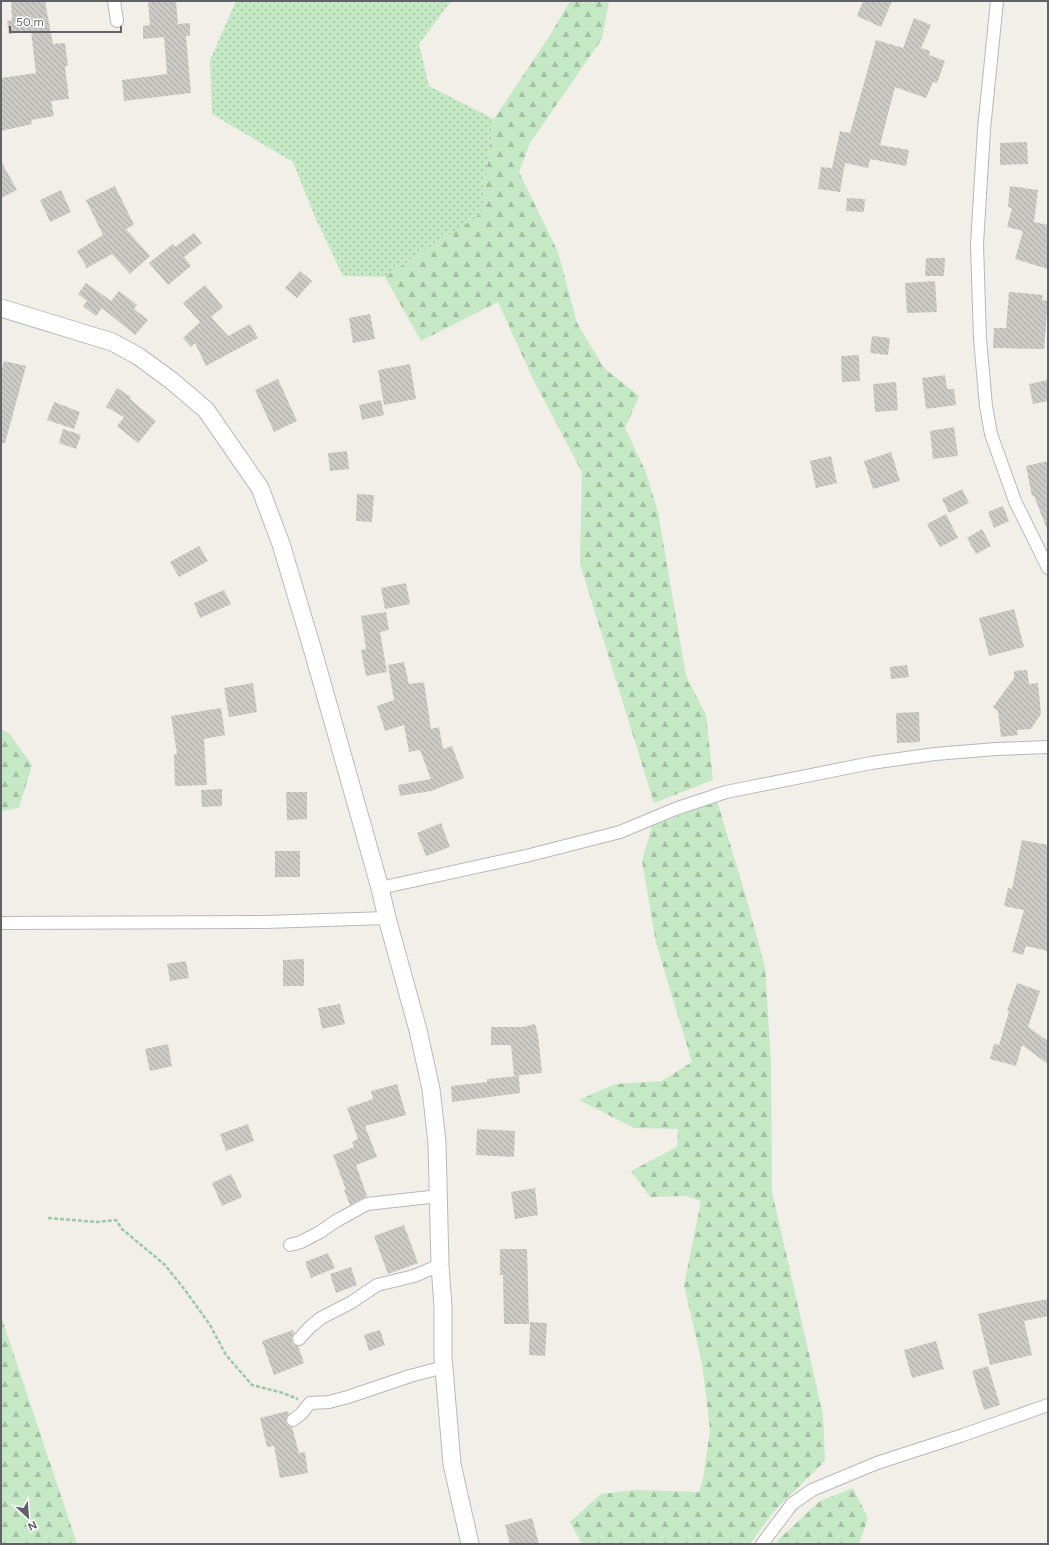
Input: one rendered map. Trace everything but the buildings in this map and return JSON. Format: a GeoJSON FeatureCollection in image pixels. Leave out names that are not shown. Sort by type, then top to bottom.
{"type":"FeatureCollection","features":[{"type":"Feature","properties":{"kind":"street"},"geometry":{"type":"LineString","coordinates":[[114,1],[116,21]]}},
{"type":"Feature","properties":{"kind":"street"},"geometry":{"type":"LineString","coordinates":[[997,1],[984,129],[977,244],[980,339],[985,399],[991,434],[1015,501],[1048,568]]}},
{"type":"Feature","properties":{"kind":"street"},"geometry":{"type":"LineString","coordinates":[[1,308],[112,342],[138,356],[172,381],[206,410],[260,488],[281,544],[300,605],[380,888],[418,1030],[431,1089],[437,1143],[444,1367],[452,1464],[470,1544]]}},
{"type":"Feature","properties":{"kind":"street"},"geometry":{"type":"LineString","coordinates":[[380,888],[526,856],[620,832],[675,809],[726,792],[871,763],[935,754],[996,749],[1048,747]]}},
{"type":"Feature","properties":{"kind":"street"},"geometry":{"type":"LineString","coordinates":[[1,923],[265,922],[387,918]]}},
{"type":"Feature","properties":{"kind":"street"},"geometry":{"type":"LineString","coordinates":[[290,1245],[302,1242],[336,1221],[368,1204],[439,1196]]}},
{"type":"Feature","properties":{"kind":"street"},"geometry":{"type":"LineString","coordinates":[[299,1339],[320,1318],[352,1302],[377,1285],[414,1276],[440,1265]]}},
{"type":"Feature","properties":{"kind":"street"},"geometry":{"type":"LineString","coordinates":[[293,1420],[301,1414],[310,1403],[329,1402],[348,1397],[410,1376],[444,1367]]}},
{"type":"Feature","properties":{"kind":"street"},"geometry":{"type":"LineString","coordinates":[[762,1544],[792,1504],[812,1490],[877,1463],[963,1435],[1048,1404]]}},
{"type":"Feature","properties":{"kind":"path"},"geometry":{"type":"LineString","coordinates":[[48,1218],[97,1222],[116,1220],[122,1228],[165,1265],[210,1325],[226,1355],[252,1385],[283,1393],[310,1403]]}},
{"type":"Feature","properties":{"kind":"green space"},"geometry":{"type":"Polygon","coordinates":[[[236,1],[451,1],[419,44],[429,86],[494,119],[482,214],[385,277],[343,276],[315,217],[293,162],[212,114],[210,60],[236,1]]]}},
{"type":"Feature","properties":{"kind":"green space"},"geometry":{"type":"Polygon","coordinates":[[[570,1],[609,1],[602,39],[530,143],[519,172],[558,252],[577,323],[604,368],[639,396],[625,428],[645,470],[658,512],[686,676],[706,715],[713,780],[654,803],[580,564],[582,472],[533,379],[498,302],[421,341],[385,277],[481,214],[494,119],[550,35],[570,1]]]}},
{"type":"Feature","properties":{"kind":"green space"},"geometry":{"type":"Polygon","coordinates":[[[1,729],[9,733],[32,765],[19,808],[1,811],[1,729]]]}},
{"type":"Feature","properties":{"kind":"green space"},"geometry":{"type":"Polygon","coordinates":[[[717,801],[765,967],[771,1063],[772,1192],[823,1415],[825,1461],[774,1511],[750,1544],[582,1544],[570,1522],[601,1494],[634,1490],[699,1492],[703,1479],[710,1430],[702,1363],[684,1285],[701,1201],[685,1196],[650,1197],[631,1171],[677,1147],[678,1129],[634,1128],[579,1100],[615,1084],[662,1081],[692,1062],[656,943],[642,861],[652,826],[717,801]]]}},
{"type":"Feature","properties":{"kind":"green space"},"geometry":{"type":"Polygon","coordinates":[[[1,1317],[2,1319],[77,1544],[1,1544],[1,1317]]]}},
{"type":"Feature","properties":{"kind":"green space"},"geometry":{"type":"Polygon","coordinates":[[[853,1488],[868,1518],[859,1544],[777,1544],[778,1540],[820,1501],[853,1488]]]}}]}
